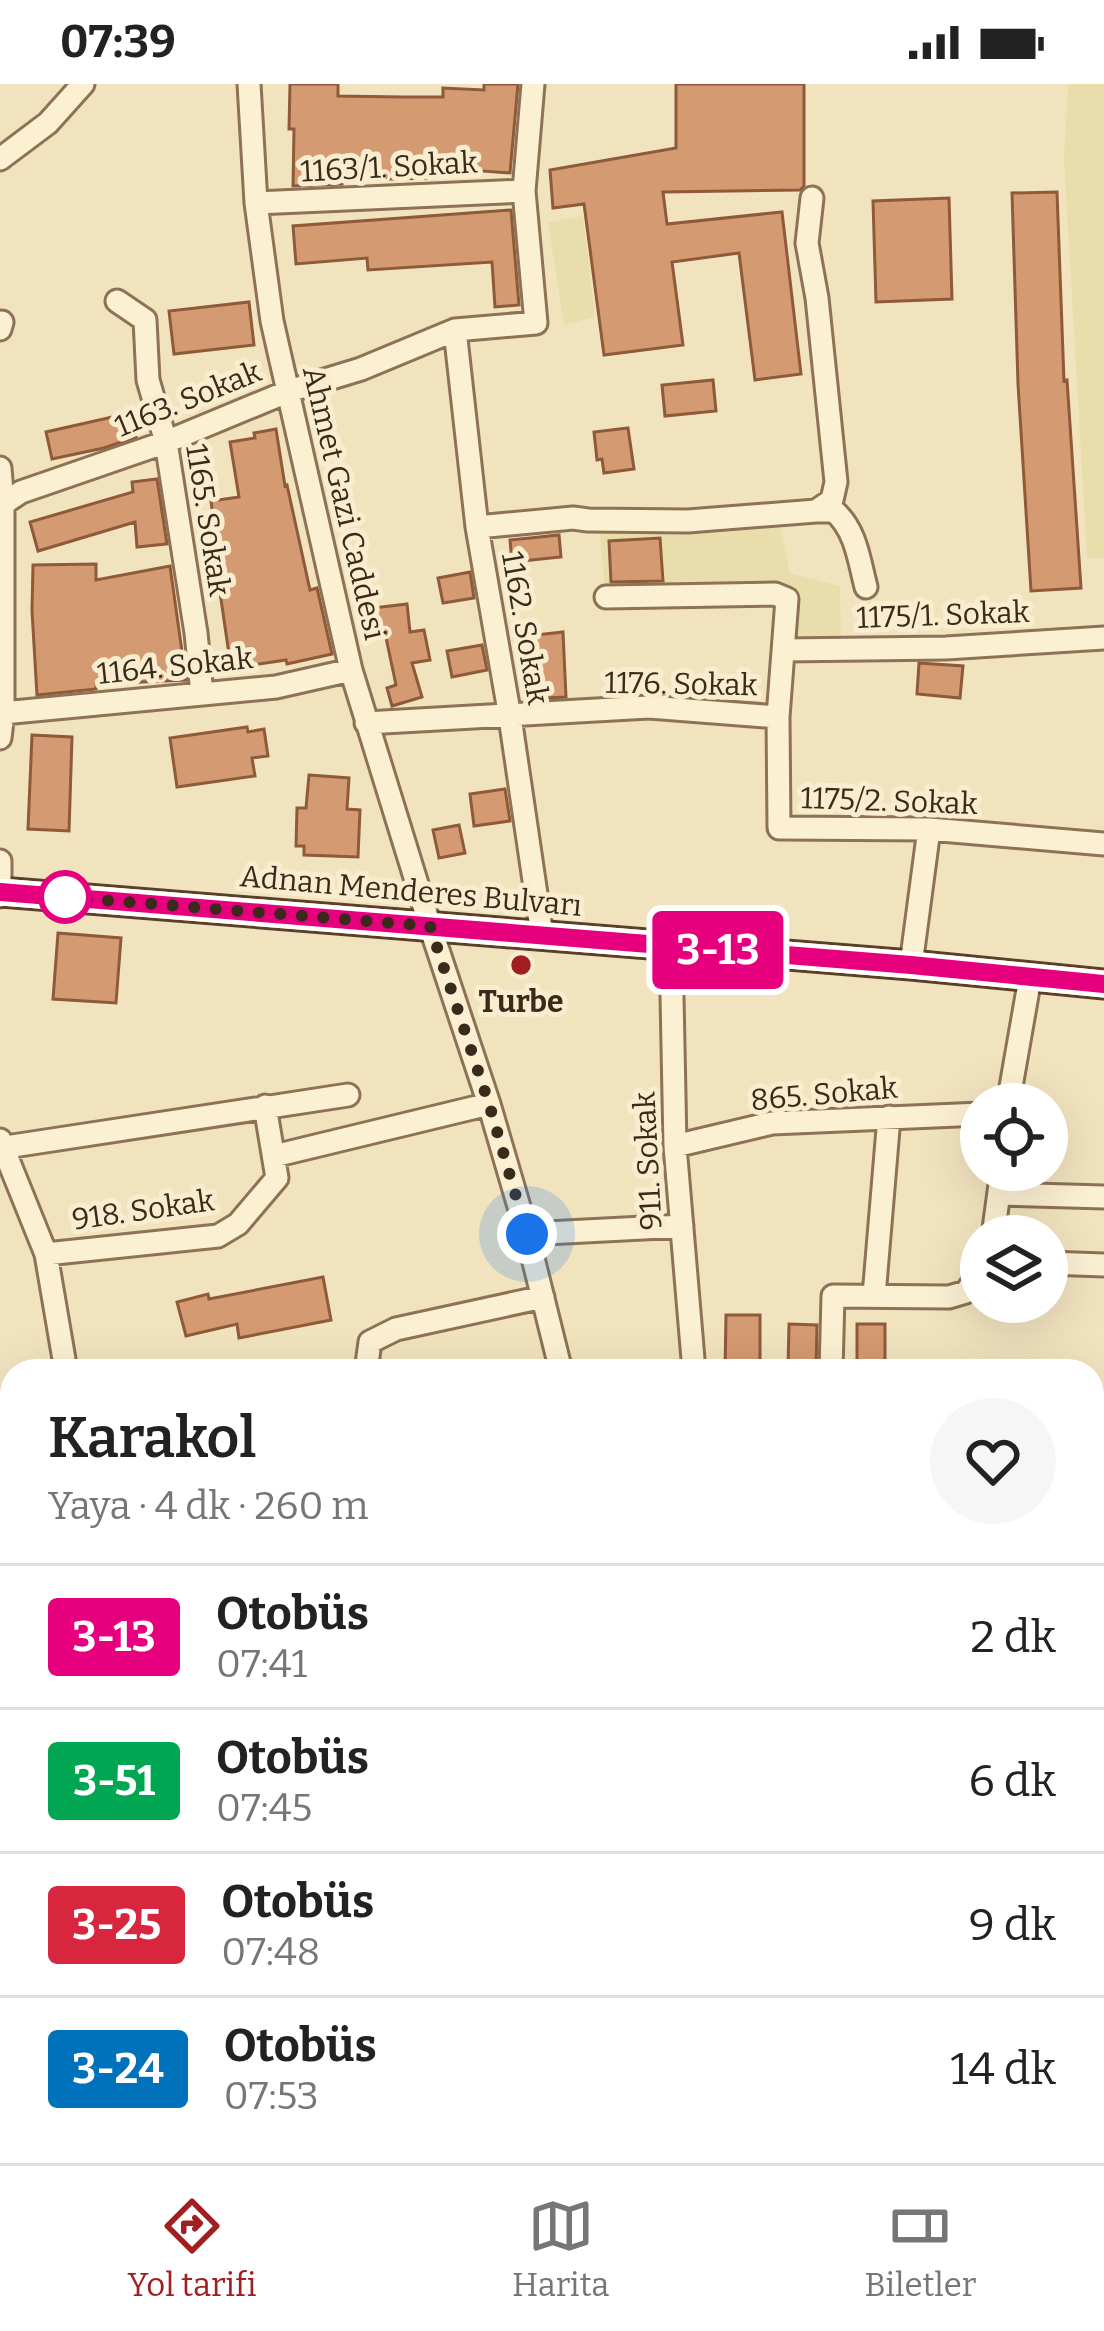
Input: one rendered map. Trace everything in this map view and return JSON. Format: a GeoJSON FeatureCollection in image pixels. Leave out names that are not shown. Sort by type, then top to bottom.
{"type":"FeatureCollection","features":[{"type":"Feature","properties":{"kind":"main road","name":"Adnan Menderes Bulvarı"},"geometry":{"type":"LineString","coordinates":[[0,893],[542,934],[1104,984]]}},
{"type":"Feature","properties":{"kind":"street"},"geometry":{"type":"LineString","coordinates":[[0,159],[48,123],[83,84]]}},
{"type":"Feature","properties":{"kind":"street","name":"Ahmet Gazi Caddesi"},"geometry":{"type":"LineString","coordinates":[[249,84],[256,203],[272,321],[351,670],[489,1104],[558,1359]]}},
{"type":"Feature","properties":{"kind":"street"},"geometry":{"type":"LineString","coordinates":[[524,191],[533,84]]}},
{"type":"Feature","properties":{"kind":"street","name":"1163/1. Sokak"},"geometry":{"type":"LineString","coordinates":[[256,203],[524,191]]}},
{"type":"Feature","properties":{"kind":"street","name":"1163. Sokak"},"geometry":{"type":"LineString","coordinates":[[3,504],[21,492],[166,442],[455,330],[536,323],[524,191]]}},
{"type":"Feature","properties":{"kind":"street"},"geometry":{"type":"LineString","coordinates":[[812,198],[807,243],[836,482],[832,500],[816,511]]}},
{"type":"Feature","properties":{"kind":"street","name":"1165. Sokak"},"geometry":{"type":"LineString","coordinates":[[117,301],[145,320],[148,380],[166,442],[202,694]]}},
{"type":"Feature","properties":{"kind":"street","name":"1162. Sokak"},"geometry":{"type":"LineString","coordinates":[[455,330],[477,527],[542,934]]}},
{"type":"Feature","properties":{"kind":"street"},"geometry":{"type":"LineString","coordinates":[[0,468],[0,738]]}},
{"type":"Feature","properties":{"kind":"street"},"geometry":{"type":"LineString","coordinates":[[477,527],[573,518],[688,521],[834,511],[847,522],[866,587]]}},
{"type":"Feature","properties":{"kind":"street","name":"1175/2. Sokak"},"geometry":{"type":"LineString","coordinates":[[606,597],[775,594],[787,599],[778,717],[779,828],[929,829],[1104,844]]}},
{"type":"Feature","properties":{"kind":"street","name":"1175/1. Sokak"},"geometry":{"type":"LineString","coordinates":[[784,650],[946,648],[1104,638]]}},
{"type":"Feature","properties":{"kind":"street","name":"1164. Sokak"},"geometry":{"type":"LineString","coordinates":[[3,713],[276,687],[351,670]]}},
{"type":"Feature","properties":{"kind":"street","name":"1176. Sokak"},"geometry":{"type":"LineString","coordinates":[[366,723],[650,707],[778,717]]}},
{"type":"Feature","properties":{"kind":"street"},"geometry":{"type":"LineString","coordinates":[[911,965],[929,829]]}},
{"type":"Feature","properties":{"kind":"street"},"geometry":{"type":"LineString","coordinates":[[0,861],[0,893]]}},
{"type":"Feature","properties":{"kind":"street","name":"911. Sokak"},"geometry":{"type":"LineString","coordinates":[[670,946],[674,1146],[693,1359]]}},
{"type":"Feature","properties":{"kind":"street"},"geometry":{"type":"LineString","coordinates":[[1012,1083],[1030,979]]}},
{"type":"Feature","properties":{"kind":"street"},"geometry":{"type":"LineString","coordinates":[[64,1359],[46,1254],[3,1143],[349,1095]]}},
{"type":"Feature","properties":{"kind":"street"},"geometry":{"type":"LineString","coordinates":[[265,1106],[274,1156],[489,1104]]}},
{"type":"Feature","properties":{"kind":"street","name":"865. Sokak"},"geometry":{"type":"LineString","coordinates":[[674,1146],[772,1123],[960,1115]]}},
{"type":"Feature","properties":{"kind":"street"},"geometry":{"type":"LineString","coordinates":[[874,1296],[889,1117]]}},
{"type":"Feature","properties":{"kind":"street","name":"918. Sokak"},"geometry":{"type":"LineString","coordinates":[[46,1254],[218,1236],[238,1224],[277,1178],[274,1156]]}},
{"type":"Feature","properties":{"kind":"street"},"geometry":{"type":"LineString","coordinates":[[996,1215],[1000,1191]]}},
{"type":"Feature","properties":{"kind":"street"},"geometry":{"type":"LineString","coordinates":[[1000,1194],[1104,1197]]}},
{"type":"Feature","properties":{"kind":"street"},"geometry":{"type":"LineString","coordinates":[[527,1234],[682,1226]]}},
{"type":"Feature","properties":{"kind":"street"},"geometry":{"type":"LineString","coordinates":[[1068,1263],[1104,1264]]}},
{"type":"Feature","properties":{"kind":"street"},"geometry":{"type":"LineString","coordinates":[[831,1359],[833,1296],[960,1294]]}},
{"type":"Feature","properties":{"kind":"street"},"geometry":{"type":"LineString","coordinates":[[368,1359],[370,1342],[396,1329],[543,1298]]}},
{"type":"Feature","properties":{"kind":"shaded area"},"geometry":{"type":"Polygon","coordinates":[[[1068,84],[1104,84],[1104,558],[1087,558],[1064,158],[1068,84]]]}},
{"type":"Feature","properties":{"kind":"shaded area"},"geometry":{"type":"Polygon","coordinates":[[[583,216],[595,317],[564,325],[548,222],[583,216]]]}},
{"type":"Feature","properties":{"kind":"shaded area"},"geometry":{"type":"Polygon","coordinates":[[[779,520],[790,573],[840,586],[841,641],[794,642],[787,599],[606,597],[599,528],[779,520]]]}},
{"type":"Feature","properties":{"kind":"building"},"geometry":{"type":"Polygon","coordinates":[[[290,84],[338,84],[338,96],[443,97],[443,88],[484,90],[484,84],[518,84],[510,173],[432,172],[432,178],[293,186],[290,84]]]}},
{"type":"Feature","properties":{"kind":"building"},"geometry":{"type":"Polygon","coordinates":[[[676,84],[804,84],[804,186],[800,190],[663,192],[667,224],[782,212],[801,374],[755,380],[739,253],[672,262],[683,345],[604,355],[584,204],[553,208],[550,170],[676,148],[676,84]]]}},
{"type":"Feature","properties":{"kind":"building"},"geometry":{"type":"Polygon","coordinates":[[[1057,192],[1064,381],[1081,588],[1031,591],[1012,193],[1057,192]]]}},
{"type":"Feature","properties":{"kind":"building"},"geometry":{"type":"Polygon","coordinates":[[[949,198],[952,299],[876,302],[873,201],[949,198]]]}},
{"type":"Feature","properties":{"kind":"building"},"geometry":{"type":"Polygon","coordinates":[[[511,210],[519,305],[495,307],[492,262],[368,270],[367,258],[296,264],[293,226],[511,210]]]}},
{"type":"Feature","properties":{"kind":"building"},"geometry":{"type":"Polygon","coordinates":[[[249,302],[254,345],[174,354],[169,311],[249,302]]]}},
{"type":"Feature","properties":{"kind":"building"},"geometry":{"type":"Polygon","coordinates":[[[713,380],[716,411],[665,416],[662,385],[713,380]]]}},
{"type":"Feature","properties":{"kind":"building"},"geometry":{"type":"Polygon","coordinates":[[[130,413],[136,437],[52,459],[46,432],[130,413]]]}},
{"type":"Feature","properties":{"kind":"building"},"geometry":{"type":"Polygon","coordinates":[[[628,428],[634,469],[604,473],[602,459],[597,460],[594,432],[628,428]]]}},
{"type":"Feature","properties":{"kind":"building"},"geometry":{"type":"Polygon","coordinates":[[[276,429],[310,590],[317,588],[332,654],[287,664],[286,660],[231,668],[215,558],[222,556],[211,501],[239,497],[230,442],[276,429]]]}},
{"type":"Feature","properties":{"kind":"building"},"geometry":{"type":"Polygon","coordinates":[[[157,479],[167,544],[137,547],[135,522],[38,551],[30,522],[133,492],[132,482],[157,479]]]}},
{"type":"Feature","properties":{"kind":"building"},"geometry":{"type":"Polygon","coordinates":[[[559,535],[561,557],[512,562],[510,540],[559,535]]]}},
{"type":"Feature","properties":{"kind":"building"},"geometry":{"type":"Polygon","coordinates":[[[660,538],[663,581],[611,582],[609,541],[660,538]]]}},
{"type":"Feature","properties":{"kind":"building"},"geometry":{"type":"Polygon","coordinates":[[[96,564],[96,580],[170,566],[186,680],[96,684],[96,689],[37,695],[33,565],[96,564]]]}},
{"type":"Feature","properties":{"kind":"building"},"geometry":{"type":"Polygon","coordinates":[[[470,572],[474,598],[443,603],[438,578],[470,572]]]}},
{"type":"Feature","properties":{"kind":"building"},"geometry":{"type":"Polygon","coordinates":[[[407,604],[410,632],[424,630],[430,660],[412,663],[422,697],[392,706],[387,688],[396,685],[385,633],[376,634],[373,608],[407,604]]]}},
{"type":"Feature","properties":{"kind":"building"},"geometry":{"type":"Polygon","coordinates":[[[563,632],[566,697],[528,699],[526,662],[520,662],[518,637],[563,632]]]}},
{"type":"Feature","properties":{"kind":"building"},"geometry":{"type":"Polygon","coordinates":[[[482,645],[487,670],[452,677],[447,651],[482,645]]]}},
{"type":"Feature","properties":{"kind":"building"},"geometry":{"type":"Polygon","coordinates":[[[919,663],[963,666],[960,698],[917,694],[919,663]]]}},
{"type":"Feature","properties":{"kind":"building"},"geometry":{"type":"Polygon","coordinates":[[[247,727],[248,732],[264,729],[268,756],[252,758],[255,776],[177,787],[170,738],[247,727]]]}},
{"type":"Feature","properties":{"kind":"building"},"geometry":{"type":"Polygon","coordinates":[[[32,735],[72,737],[69,831],[28,829],[32,735]]]}},
{"type":"Feature","properties":{"kind":"building"},"geometry":{"type":"Polygon","coordinates":[[[309,775],[349,778],[347,809],[360,810],[358,857],[304,855],[304,846],[296,846],[297,808],[306,808],[309,775]]]}},
{"type":"Feature","properties":{"kind":"building"},"geometry":{"type":"Polygon","coordinates":[[[505,789],[510,821],[474,826],[470,794],[505,789]]]}},
{"type":"Feature","properties":{"kind":"building"},"geometry":{"type":"Polygon","coordinates":[[[459,825],[465,853],[439,858],[433,830],[459,825]]]}},
{"type":"Feature","properties":{"kind":"building"},"geometry":{"type":"Polygon","coordinates":[[[58,933],[121,938],[116,1003],[53,999],[58,933]]]}},
{"type":"Feature","properties":{"kind":"building"},"geometry":{"type":"Polygon","coordinates":[[[323,1277],[331,1320],[239,1338],[237,1324],[186,1336],[177,1302],[323,1277]]]}},
{"type":"Feature","properties":{"kind":"building"},"geometry":{"type":"Polygon","coordinates":[[[726,1315],[760,1315],[760,1359],[725,1359],[726,1315]]]}},
{"type":"Feature","properties":{"kind":"building"},"geometry":{"type":"Polygon","coordinates":[[[789,1324],[817,1325],[816,1359],[788,1359],[789,1324]]]}},
{"type":"Feature","properties":{"kind":"building"},"geometry":{"type":"Polygon","coordinates":[[[857,1324],[885,1324],[885,1359],[857,1359],[857,1324]]]}},
{"type":"Feature","properties":{"kind":"bus line","name":"3-13"},"geometry":{"type":"LineString","coordinates":[[0,892],[1104,984]]}},
{"type":"Feature","properties":{"kind":"place","name":"Turbe"},"geometry":{"type":"Point","coordinates":[521,965]}},
{"type":"Feature","properties":{"kind":"route"},"geometry":{"type":"LineString","coordinates":[[65,897],[430,926],[527,1234]]}}]}
